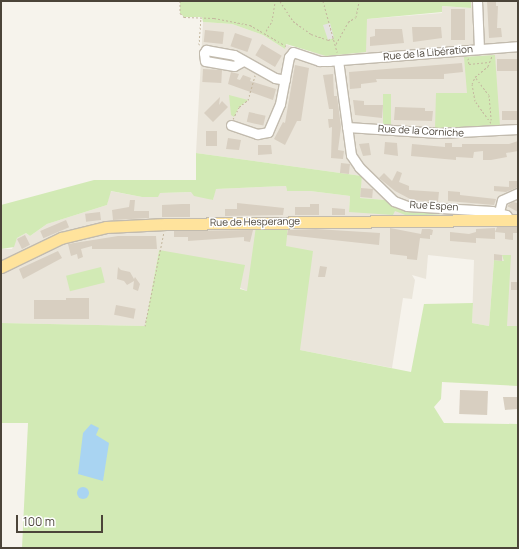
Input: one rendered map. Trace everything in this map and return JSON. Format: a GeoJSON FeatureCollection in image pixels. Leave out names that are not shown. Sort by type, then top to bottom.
{"type":"FeatureCollection","features":[{"type":"Feature","properties":{"kind":"main road","name":"Rue de Hesperange"},"geometry":{"type":"LineString","coordinates":[[1,267],[60,238],[83,231],[106,227],[166,224],[514,220]]}},
{"type":"Feature","properties":{"kind":"street"},"geometry":{"type":"LineString","coordinates":[[477,1],[479,49]]}},
{"type":"Feature","properties":{"kind":"street","name":"Rue de la Libération"},"geometry":{"type":"LineString","coordinates":[[293,52],[319,61],[518,46]]}},
{"type":"Feature","properties":{"kind":"street"},"geometry":{"type":"LineString","coordinates":[[206,50],[234,55],[276,78],[285,80]]}},
{"type":"Feature","properties":{"kind":"street"},"geometry":{"type":"LineString","coordinates":[[232,125],[252,133],[264,134],[268,132],[280,104],[289,57],[293,52]]}},
{"type":"Feature","properties":{"kind":"street","name":"Rue Espen"},"geometry":{"type":"LineString","coordinates":[[338,60],[352,155],[359,167],[394,201],[407,206],[499,212]]}},
{"type":"Feature","properties":{"kind":"street","name":"Rue de la Corniche"},"geometry":{"type":"LineString","coordinates":[[347,127],[438,133],[490,132],[518,129]]}},
{"type":"Feature","properties":{"kind":"street"},"geometry":{"type":"LineString","coordinates":[[514,220],[499,212],[502,200],[518,193]]}},
{"type":"Feature","properties":{"kind":"path"},"geometry":{"type":"LineString","coordinates":[[180,1],[180,13],[184,17],[232,20],[266,32],[293,52]]}},
{"type":"Feature","properties":{"kind":"path"},"geometry":{"type":"LineString","coordinates":[[266,32],[272,21],[275,1]]}},
{"type":"Feature","properties":{"kind":"path"},"geometry":{"type":"LineString","coordinates":[[280,1],[293,21],[311,34],[328,40],[334,38]]}},
{"type":"Feature","properties":{"kind":"path"},"geometry":{"type":"LineString","coordinates":[[323,1],[334,38],[338,60]]}},
{"type":"Feature","properties":{"kind":"path"},"geometry":{"type":"LineString","coordinates":[[335,44],[348,22],[356,17],[359,1]]}},
{"type":"Feature","properties":{"kind":"path"},"geometry":{"type":"LineString","coordinates":[[201,17],[199,48],[206,50]]}},
{"type":"Feature","properties":{"kind":"path"},"geometry":{"type":"LineString","coordinates":[[491,48],[490,62],[475,77],[472,84],[474,97],[491,120]]}},
{"type":"Feature","properties":{"kind":"path"},"geometry":{"type":"LineString","coordinates":[[469,60],[469,64],[490,62]]}},
{"type":"Feature","properties":{"kind":"path"},"geometry":{"type":"LineString","coordinates":[[232,125],[236,111],[248,100],[254,79],[255,66]]}},
{"type":"Feature","properties":{"kind":"path"},"geometry":{"type":"LineString","coordinates":[[475,77],[489,95],[491,120],[490,132]]}},
{"type":"Feature","properties":{"kind":"path"},"geometry":{"type":"LineString","coordinates":[[145,326],[166,224]]}},
{"type":"Feature","properties":{"kind":"shaded area"},"geometry":{"type":"Polygon","coordinates":[[[471,1],[518,1],[518,326],[507,326],[505,257],[505,261],[494,260],[489,326],[472,323],[474,260],[428,255],[426,279],[412,275],[415,280],[412,299],[403,298],[392,368],[300,350],[247,291],[159,250],[145,326],[1,323],[1,249],[12,249],[17,238],[26,233],[30,236],[47,224],[107,205],[110,191],[142,197],[159,193],[192,192],[213,200],[215,189],[286,186],[287,191],[310,191],[350,196],[349,212],[386,200],[359,198],[362,176],[196,153],[203,22],[232,24],[263,35],[285,49],[285,44],[309,53],[367,19],[442,13],[441,6],[470,8],[471,1]]]}},
{"type":"Feature","properties":{"kind":"shaded area"},"geometry":{"type":"Polygon","coordinates":[[[330,23],[334,38],[328,40],[323,25],[330,23]]]}},
{"type":"Feature","properties":{"kind":"green space"},"geometry":{"type":"Polygon","coordinates":[[[180,1],[471,1],[471,8],[442,6],[442,12],[367,19],[366,52],[326,56],[286,44],[285,49],[263,35],[232,24],[203,22],[202,17],[184,17],[180,13],[180,1]]]}},
{"type":"Feature","properties":{"kind":"green space"},"geometry":{"type":"Polygon","coordinates":[[[495,55],[500,126],[435,128],[436,93],[467,93],[464,57],[495,55]]]}},
{"type":"Feature","properties":{"kind":"green space"},"geometry":{"type":"Polygon","coordinates":[[[383,94],[391,94],[391,126],[383,126],[383,94]]]}},
{"type":"Feature","properties":{"kind":"green space"},"geometry":{"type":"Polygon","coordinates":[[[229,95],[248,100],[239,107],[234,117],[231,115],[229,95]]]}},
{"type":"Feature","properties":{"kind":"green space"},"geometry":{"type":"Polygon","coordinates":[[[196,153],[362,176],[360,198],[386,200],[444,214],[408,216],[395,211],[393,215],[349,212],[350,196],[310,191],[287,191],[286,186],[216,189],[213,200],[194,196],[191,192],[160,193],[158,197],[142,197],[111,191],[107,205],[47,224],[30,236],[26,233],[17,238],[14,247],[1,249],[1,205],[94,180],[196,180],[196,153]]]}},
{"type":"Feature","properties":{"kind":"green space"},"geometry":{"type":"Polygon","coordinates":[[[256,226],[288,226],[286,246],[313,251],[300,350],[411,372],[424,304],[473,303],[472,323],[489,326],[494,260],[504,261],[502,255],[511,255],[507,326],[518,326],[518,386],[442,382],[441,399],[434,407],[444,423],[518,424],[518,548],[22,548],[28,423],[1,423],[1,323],[145,326],[159,250],[245,265],[240,289],[247,291],[256,226]]]}},
{"type":"Feature","properties":{"kind":"green space"},"geometry":{"type":"Polygon","coordinates":[[[101,267],[105,283],[70,291],[66,276],[101,267]]]}},
{"type":"Feature","properties":{"kind":"water"},"geometry":{"type":"Polygon","coordinates":[[[91,424],[99,428],[96,435],[109,443],[103,481],[78,474],[83,433],[91,424]]]}},
{"type":"Feature","properties":{"kind":"water"},"geometry":{"type":"Polygon","coordinates":[[[81,487],[85,487],[89,493],[85,499],[81,499],[77,495],[77,491],[81,487]]]}},
{"type":"Feature","properties":{"kind":"building"},"geometry":{"type":"Polygon","coordinates":[[[487,1],[496,1],[496,6],[498,6],[497,28],[501,28],[502,37],[489,38],[487,1]]]}},
{"type":"Feature","properties":{"kind":"building"},"geometry":{"type":"Polygon","coordinates":[[[451,9],[465,9],[465,40],[451,40],[451,9]]]}},
{"type":"Feature","properties":{"kind":"building"},"geometry":{"type":"Polygon","coordinates":[[[412,27],[441,27],[442,38],[413,42],[412,27]]]}},
{"type":"Feature","properties":{"kind":"building"},"geometry":{"type":"Polygon","coordinates":[[[375,29],[402,29],[404,43],[370,46],[370,37],[375,36],[375,29]]]}},
{"type":"Feature","properties":{"kind":"building"},"geometry":{"type":"Polygon","coordinates":[[[205,30],[224,32],[223,44],[204,42],[205,30]]]}},
{"type":"Feature","properties":{"kind":"building"},"geometry":{"type":"Polygon","coordinates":[[[235,33],[252,39],[247,52],[230,46],[235,33]]]}},
{"type":"Feature","properties":{"kind":"building"},"geometry":{"type":"Polygon","coordinates":[[[262,44],[282,56],[275,67],[255,55],[262,44]]]}},
{"type":"Feature","properties":{"kind":"building"},"geometry":{"type":"Polygon","coordinates":[[[497,59],[518,59],[518,71],[497,71],[497,59]]]}},
{"type":"Feature","properties":{"kind":"building"},"geometry":{"type":"Polygon","coordinates":[[[462,63],[463,72],[444,74],[444,79],[376,79],[377,82],[361,84],[361,88],[350,89],[349,72],[462,63]]]}},
{"type":"Feature","properties":{"kind":"building"},"geometry":{"type":"Polygon","coordinates":[[[295,65],[309,68],[301,121],[297,121],[285,145],[274,139],[283,122],[285,123],[295,65]]]}},
{"type":"Feature","properties":{"kind":"building"},"geometry":{"type":"Polygon","coordinates":[[[203,69],[222,70],[221,83],[202,82],[203,69]]]}},
{"type":"Feature","properties":{"kind":"building"},"geometry":{"type":"Polygon","coordinates":[[[231,72],[239,74],[237,79],[240,80],[243,75],[251,78],[250,81],[276,89],[273,100],[228,84],[231,72]]]}},
{"type":"Feature","properties":{"kind":"building"},"geometry":{"type":"Polygon","coordinates":[[[333,74],[334,96],[337,96],[341,127],[338,150],[344,151],[343,159],[331,158],[332,127],[329,128],[328,119],[333,119],[333,109],[329,109],[323,75],[333,74]]]}},
{"type":"Feature","properties":{"kind":"building"},"geometry":{"type":"Polygon","coordinates":[[[220,97],[219,105],[222,101],[228,107],[213,122],[204,113],[220,97]]]}},
{"type":"Feature","properties":{"kind":"building"},"geometry":{"type":"Polygon","coordinates":[[[353,100],[364,101],[364,105],[383,105],[382,118],[355,115],[353,100]]]}},
{"type":"Feature","properties":{"kind":"building"},"geometry":{"type":"Polygon","coordinates":[[[395,107],[425,108],[425,111],[433,111],[432,121],[394,120],[395,107]]]}},
{"type":"Feature","properties":{"kind":"building"},"geometry":{"type":"Polygon","coordinates":[[[502,111],[518,111],[518,120],[502,120],[502,111]]]}},
{"type":"Feature","properties":{"kind":"building"},"geometry":{"type":"Polygon","coordinates":[[[249,112],[266,116],[263,126],[247,122],[249,112]]]}},
{"type":"Feature","properties":{"kind":"building"},"geometry":{"type":"Polygon","coordinates":[[[206,131],[217,131],[217,146],[206,146],[206,131]]]}},
{"type":"Feature","properties":{"kind":"building"},"geometry":{"type":"Polygon","coordinates":[[[228,138],[241,140],[239,150],[226,149],[228,138]]]}},
{"type":"Feature","properties":{"kind":"building"},"geometry":{"type":"Polygon","coordinates":[[[518,141],[518,151],[506,153],[507,157],[491,160],[483,160],[483,151],[474,152],[473,158],[456,157],[456,160],[411,156],[412,144],[445,147],[445,143],[452,143],[452,147],[462,147],[462,144],[509,144],[518,141]]]}},
{"type":"Feature","properties":{"kind":"building"},"geometry":{"type":"Polygon","coordinates":[[[385,142],[397,143],[398,156],[384,154],[385,142]]]}},
{"type":"Feature","properties":{"kind":"building"},"geometry":{"type":"Polygon","coordinates":[[[369,143],[371,155],[363,156],[359,144],[369,143]]]}},
{"type":"Feature","properties":{"kind":"building"},"geometry":{"type":"Polygon","coordinates":[[[258,145],[271,145],[272,154],[258,155],[258,145]]]}},
{"type":"Feature","properties":{"kind":"building"},"geometry":{"type":"Polygon","coordinates":[[[341,163],[350,164],[349,174],[340,173],[341,163]]]}},
{"type":"Feature","properties":{"kind":"building"},"geometry":{"type":"Polygon","coordinates":[[[397,171],[402,173],[399,182],[409,186],[409,190],[439,192],[438,202],[412,200],[395,191],[379,178],[384,173],[392,181],[397,171]]]}},
{"type":"Feature","properties":{"kind":"building"},"geometry":{"type":"Polygon","coordinates":[[[509,181],[518,181],[518,187],[506,192],[494,191],[494,186],[509,187],[509,181]]]}},
{"type":"Feature","properties":{"kind":"building"},"geometry":{"type":"Polygon","coordinates":[[[361,188],[373,189],[372,198],[360,197],[361,188]]]}},
{"type":"Feature","properties":{"kind":"building"},"geometry":{"type":"Polygon","coordinates":[[[448,191],[460,192],[460,195],[496,199],[494,205],[448,201],[448,191]]]}},
{"type":"Feature","properties":{"kind":"building"},"geometry":{"type":"Polygon","coordinates":[[[130,200],[135,200],[134,211],[149,211],[149,218],[113,220],[112,210],[129,207],[130,200]]]}},
{"type":"Feature","properties":{"kind":"building"},"geometry":{"type":"Polygon","coordinates":[[[513,202],[518,203],[518,212],[507,206],[513,202]]]}},
{"type":"Feature","properties":{"kind":"building"},"geometry":{"type":"Polygon","coordinates":[[[237,203],[284,208],[283,215],[225,216],[225,209],[237,209],[237,203]]]}},
{"type":"Feature","properties":{"kind":"building"},"geometry":{"type":"Polygon","coordinates":[[[190,204],[190,217],[162,217],[162,205],[190,204]]]}},
{"type":"Feature","properties":{"kind":"building"},"geometry":{"type":"Polygon","coordinates":[[[310,204],[319,204],[319,215],[295,215],[295,207],[310,207],[310,204]]]}},
{"type":"Feature","properties":{"kind":"building"},"geometry":{"type":"Polygon","coordinates":[[[332,208],[345,209],[345,215],[332,215],[332,208]]]}},
{"type":"Feature","properties":{"kind":"building"},"geometry":{"type":"Polygon","coordinates":[[[100,212],[101,220],[86,222],[85,214],[100,212]]]}},
{"type":"Feature","properties":{"kind":"building"},"geometry":{"type":"Polygon","coordinates":[[[66,220],[69,227],[43,238],[40,231],[66,220]]]}},
{"type":"Feature","properties":{"kind":"building"},"geometry":{"type":"Polygon","coordinates":[[[497,227],[518,227],[518,233],[513,233],[513,240],[505,239],[505,233],[495,232],[497,227]]]}},
{"type":"Feature","properties":{"kind":"building"},"geometry":{"type":"Polygon","coordinates":[[[390,228],[421,234],[422,229],[433,230],[432,235],[430,235],[430,239],[420,238],[417,260],[407,259],[407,256],[390,254],[390,228]]]}},
{"type":"Feature","properties":{"kind":"building"},"geometry":{"type":"Polygon","coordinates":[[[495,228],[495,239],[476,238],[476,243],[450,241],[450,232],[469,234],[476,232],[476,229],[495,228]]]}},
{"type":"Feature","properties":{"kind":"building"},"geometry":{"type":"Polygon","coordinates":[[[316,229],[380,233],[379,245],[287,235],[288,230],[316,229]]]}},
{"type":"Feature","properties":{"kind":"building"},"geometry":{"type":"Polygon","coordinates":[[[253,230],[250,242],[244,241],[244,237],[188,241],[188,237],[174,237],[174,231],[253,230]]]}},
{"type":"Feature","properties":{"kind":"building"},"geometry":{"type":"Polygon","coordinates":[[[25,235],[30,245],[22,249],[17,239],[25,235]]]}},
{"type":"Feature","properties":{"kind":"building"},"geometry":{"type":"Polygon","coordinates":[[[118,236],[156,236],[157,249],[92,249],[92,246],[81,249],[83,257],[78,259],[77,254],[71,256],[68,244],[118,236]]]}},
{"type":"Feature","properties":{"kind":"building"},"geometry":{"type":"Polygon","coordinates":[[[58,251],[62,258],[23,279],[19,269],[58,251]]]}},
{"type":"Feature","properties":{"kind":"building"},"geometry":{"type":"Polygon","coordinates":[[[494,254],[502,255],[502,261],[494,260],[494,254]]]}},
{"type":"Feature","properties":{"kind":"building"},"geometry":{"type":"Polygon","coordinates":[[[320,266],[327,267],[325,277],[318,277],[320,266]]]}},
{"type":"Feature","properties":{"kind":"building"},"geometry":{"type":"Polygon","coordinates":[[[118,267],[121,270],[130,272],[134,279],[135,277],[140,284],[138,291],[133,289],[134,281],[127,285],[124,281],[117,279],[118,267]]]}},
{"type":"Feature","properties":{"kind":"building"},"geometry":{"type":"Polygon","coordinates":[[[511,282],[518,282],[518,290],[511,290],[511,282]]]}},
{"type":"Feature","properties":{"kind":"building"},"geometry":{"type":"Polygon","coordinates":[[[66,298],[89,298],[89,319],[34,319],[34,300],[66,300],[66,298]]]}},
{"type":"Feature","properties":{"kind":"building"},"geometry":{"type":"Polygon","coordinates":[[[116,305],[136,309],[134,319],[114,315],[116,305]]]}},
{"type":"Feature","properties":{"kind":"building"},"geometry":{"type":"Polygon","coordinates":[[[460,390],[488,391],[487,415],[459,414],[460,390]]]}},
{"type":"Feature","properties":{"kind":"building"},"geometry":{"type":"Polygon","coordinates":[[[503,397],[518,397],[518,409],[505,410],[503,397]]]}}]}
